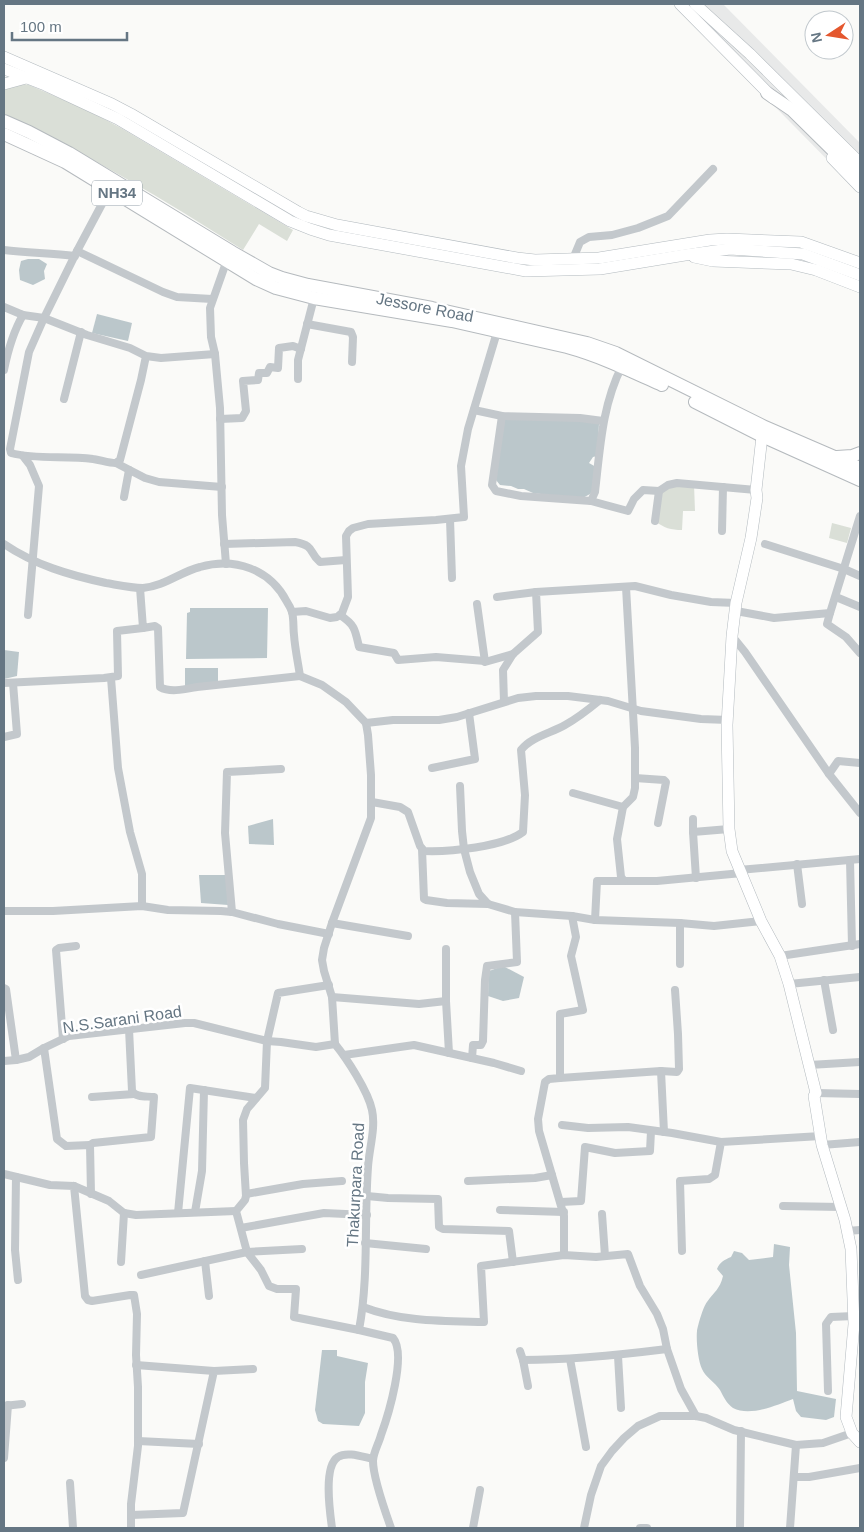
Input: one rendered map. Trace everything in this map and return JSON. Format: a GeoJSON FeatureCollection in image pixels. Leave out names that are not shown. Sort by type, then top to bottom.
{"type":"FeatureCollection","features":[{"type":"Feature","properties":{"kind":"main road"},"geometry":{"type":"LineString","coordinates":[[767,93],[786,104],[860,177]]}},
{"type":"Feature","properties":{"kind":"main road","name":"Jessore Road"},"geometry":{"type":"LineString","coordinates":[[4,121],[69,152],[229,256],[256,279],[276,288],[314,298],[443,320],[581,351],[622,366],[762,436],[860,480]]}},
{"type":"Feature","properties":{"kind":"main road","name":"Jessore Road"},"geometry":{"type":"LineString","coordinates":[[4,134],[65,162],[229,256],[269,273],[294,282],[432,308],[574,339],[604,348],[765,427],[860,468]]}},
{"type":"Feature","properties":{"kind":"main road"},"geometry":{"type":"LineString","coordinates":[[835,457],[852,456],[860,453]]}},
{"type":"Feature","properties":{"kind":"street"},"geometry":{"type":"LineString","coordinates":[[680,4],[860,187]]}},
{"type":"Feature","properties":{"kind":"street"},"geometry":{"type":"LineString","coordinates":[[695,4],[750,54],[860,163]]}},
{"type":"Feature","properties":{"kind":"street"},"geometry":{"type":"LineString","coordinates":[[4,57],[118,107],[306,216],[337,225],[526,260],[599,258],[710,240],[727,239],[801,242],[860,263]]}},
{"type":"Feature","properties":{"kind":"street"},"geometry":{"type":"LineString","coordinates":[[4,69],[118,119],[290,221],[318,232],[526,271],[600,269],[730,250],[796,252],[826,261],[860,275]]}},
{"type":"Feature","properties":{"kind":"street"},"geometry":{"type":"LineString","coordinates":[[4,84],[26,78]]}},
{"type":"Feature","properties":{"kind":"street"},"geometry":{"type":"LineString","coordinates":[[573,259],[580,242],[589,237],[638,228],[668,216],[713,169]]}},
{"type":"Feature","properties":{"kind":"street"},"geometry":{"type":"LineString","coordinates":[[110,189],[44,318],[30,352],[10,449],[11,453],[24,456],[93,459],[116,463],[145,478],[158,482],[222,487]]}},
{"type":"Feature","properties":{"kind":"street"},"geometry":{"type":"LineString","coordinates":[[4,250],[76,254],[177,297],[212,299]]}},
{"type":"Feature","properties":{"kind":"street"},"geometry":{"type":"LineString","coordinates":[[686,255],[713,261],[802,265],[860,287]]}},
{"type":"Feature","properties":{"kind":"street"},"geometry":{"type":"LineString","coordinates":[[226,564],[222,515],[220,419],[215,354],[211,337],[210,308],[229,256]]}},
{"type":"Feature","properties":{"kind":"street"},"geometry":{"type":"LineString","coordinates":[[298,379],[298,360],[314,298]]}},
{"type":"Feature","properties":{"kind":"street"},"geometry":{"type":"LineString","coordinates":[[4,307],[23,315],[44,318],[130,348],[146,356],[161,358],[215,354]]}},
{"type":"Feature","properties":{"kind":"street"},"geometry":{"type":"LineString","coordinates":[[4,370],[16,327],[23,315]]}},
{"type":"Feature","properties":{"kind":"street"},"geometry":{"type":"LineString","coordinates":[[307,324],[351,332],[353,337],[352,362]]}},
{"type":"Feature","properties":{"kind":"street"},"geometry":{"type":"LineString","coordinates":[[64,399],[81,332]]}},
{"type":"Feature","properties":{"kind":"street"},"geometry":{"type":"LineString","coordinates":[[292,612],[306,611],[330,618],[340,615],[348,597],[346,536],[353,528],[368,524],[464,517],[461,466],[468,429],[496,332]]}},
{"type":"Feature","properties":{"kind":"street"},"geometry":{"type":"LineString","coordinates":[[220,419],[242,418],[246,412],[243,381],[258,380],[259,373],[266,373],[270,368],[278,368],[279,348],[293,346],[301,349]]}},
{"type":"Feature","properties":{"kind":"street"},"geometry":{"type":"LineString","coordinates":[[116,463],[120,460],[142,380],[146,356]]}},
{"type":"Feature","properties":{"kind":"street"},"geometry":{"type":"LineString","coordinates":[[591,501],[595,492],[603,421],[611,390],[622,366]]}},
{"type":"Feature","properties":{"kind":"street"},"geometry":{"type":"LineString","coordinates":[[474,410],[502,416],[580,418],[603,421]]}},
{"type":"Feature","properties":{"kind":"street"},"geometry":{"type":"LineString","coordinates":[[502,416],[492,485],[496,490],[520,496],[591,501],[628,511],[634,499],[643,490],[659,491],[668,485],[678,483],[756,490]]}},
{"type":"Feature","properties":{"kind":"street"},"geometry":{"type":"LineString","coordinates":[[584,1528],[593,1488],[602,1466],[612,1451],[638,1426],[660,1416],[696,1416],[706,1418],[741,1431],[796,1445],[856,1438],[846,1417],[857,1294],[851,1250],[841,1207],[821,1140],[814,1096],[816,1093],[789,984],[780,956],[761,922],[732,851],[728,829],[728,720],[732,636],[757,498],[756,490],[762,436]]}},
{"type":"Feature","properties":{"kind":"street"},"geometry":{"type":"LineString","coordinates":[[24,456],[39,486],[28,615]]}},
{"type":"Feature","properties":{"kind":"street"},"geometry":{"type":"LineString","coordinates":[[124,498],[129,470]]}},
{"type":"Feature","properties":{"kind":"street"},"geometry":{"type":"LineString","coordinates":[[722,531],[723,487]]}},
{"type":"Feature","properties":{"kind":"street"},"geometry":{"type":"LineString","coordinates":[[655,521],[659,491]]}},
{"type":"Feature","properties":{"kind":"street"},"geometry":{"type":"LineString","coordinates":[[860,516],[827,624],[846,637],[860,653]]}},
{"type":"Feature","properties":{"kind":"street"},"geometry":{"type":"LineString","coordinates":[[450,519],[452,578]]}},
{"type":"Feature","properties":{"kind":"street"},"geometry":{"type":"LineString","coordinates":[[224,544],[295,542],[306,544],[320,562],[346,560]]}},
{"type":"Feature","properties":{"kind":"street"},"geometry":{"type":"LineString","coordinates":[[4,544],[33,561],[77,577],[128,587],[140,588],[158,585],[199,567],[235,564],[255,570],[272,581],[282,593],[292,612],[300,676]]}},
{"type":"Feature","properties":{"kind":"street"},"geometry":{"type":"LineString","coordinates":[[765,544],[844,569],[860,576]]}},
{"type":"Feature","properties":{"kind":"street"},"geometry":{"type":"LineString","coordinates":[[498,597],[536,592],[634,586],[736,607],[774,618],[830,613]]}},
{"type":"Feature","properties":{"kind":"street"},"geometry":{"type":"LineString","coordinates":[[624,881],[621,877],[617,839],[623,807],[633,797],[635,778],[626,587]]}},
{"type":"Feature","properties":{"kind":"street"},"geometry":{"type":"LineString","coordinates":[[140,588],[143,628]]}},
{"type":"Feature","properties":{"kind":"street"},"geometry":{"type":"LineString","coordinates":[[504,702],[503,670],[512,654],[538,632],[536,592]]}},
{"type":"Feature","properties":{"kind":"street"},"geometry":{"type":"LineString","coordinates":[[836,597],[860,607]]}},
{"type":"Feature","properties":{"kind":"street"},"geometry":{"type":"LineString","coordinates":[[477,604],[485,661]]}},
{"type":"Feature","properties":{"kind":"street"},"geometry":{"type":"LineString","coordinates":[[340,615],[351,622],[359,647],[394,653],[398,660],[436,657],[485,662],[512,654]]}},
{"type":"Feature","properties":{"kind":"street"},"geometry":{"type":"LineString","coordinates":[[4,683],[111,678],[118,676],[117,631],[155,626],[158,628],[160,687],[165,690],[300,676],[322,685],[346,702],[366,723],[372,802],[371,818],[332,923],[322,960],[332,997],[335,1044]]}},
{"type":"Feature","properties":{"kind":"street"},"geometry":{"type":"LineString","coordinates":[[732,636],[829,774],[858,805],[860,813]]}},
{"type":"Feature","properties":{"kind":"street"},"geometry":{"type":"LineString","coordinates":[[111,678],[118,768],[130,832],[142,874],[142,906]]}},
{"type":"Feature","properties":{"kind":"street"},"geometry":{"type":"LineString","coordinates":[[4,737],[17,734],[13,683]]}},
{"type":"Feature","properties":{"kind":"street"},"geometry":{"type":"LineString","coordinates":[[366,723],[393,720],[439,720],[470,713],[518,698],[536,696],[568,696],[600,700],[641,711],[701,719],[728,720]]}},
{"type":"Feature","properties":{"kind":"street"},"geometry":{"type":"LineString","coordinates":[[422,849],[429,851],[464,850],[492,844],[523,832],[525,795],[520,750],[527,743],[566,725],[600,700]]}},
{"type":"Feature","properties":{"kind":"street"},"geometry":{"type":"LineString","coordinates":[[432,768],[475,759],[470,713]]}},
{"type":"Feature","properties":{"kind":"street"},"geometry":{"type":"LineString","coordinates":[[829,774],[838,761],[860,763]]}},
{"type":"Feature","properties":{"kind":"street"},"geometry":{"type":"LineString","coordinates":[[232,912],[225,833],[227,772],[281,770]]}},
{"type":"Feature","properties":{"kind":"street"},"geometry":{"type":"LineString","coordinates":[[635,778],[664,780],[666,782],[658,823]]}},
{"type":"Feature","properties":{"kind":"street"},"geometry":{"type":"LineString","coordinates":[[460,786],[464,850],[479,894],[488,904]]}},
{"type":"Feature","properties":{"kind":"street"},"geometry":{"type":"LineString","coordinates":[[573,793],[623,807]]}},
{"type":"Feature","properties":{"kind":"street"},"geometry":{"type":"LineString","coordinates":[[372,802],[400,807],[408,812],[422,849],[424,898],[426,900],[447,903],[488,904],[514,912],[572,916],[595,920],[680,922],[714,926],[761,922]]}},
{"type":"Feature","properties":{"kind":"street"},"geometry":{"type":"LineString","coordinates":[[693,818],[696,878]]}},
{"type":"Feature","properties":{"kind":"street"},"geometry":{"type":"LineString","coordinates":[[693,832],[728,829]]}},
{"type":"Feature","properties":{"kind":"street"},"geometry":{"type":"LineString","coordinates":[[595,920],[597,881],[657,881],[696,878],[797,864],[860,859]]}},
{"type":"Feature","properties":{"kind":"street"},"geometry":{"type":"LineString","coordinates":[[780,956],[856,945],[850,860]]}},
{"type":"Feature","properties":{"kind":"street"},"geometry":{"type":"LineString","coordinates":[[797,864],[802,904]]}},
{"type":"Feature","properties":{"kind":"street"},"geometry":{"type":"LineString","coordinates":[[4,911],[53,911],[142,906],[168,910],[232,912],[278,924],[329,934]]}},
{"type":"Feature","properties":{"kind":"street"},"geometry":{"type":"LineString","coordinates":[[472,1058],[473,1045],[481,1044],[484,1041],[487,966],[517,962],[514,912]]}},
{"type":"Feature","properties":{"kind":"street"},"geometry":{"type":"LineString","coordinates":[[560,1078],[560,1014],[583,1010],[571,956],[576,937],[572,916]]}},
{"type":"Feature","properties":{"kind":"street"},"geometry":{"type":"LineString","coordinates":[[680,922],[680,964]]}},
{"type":"Feature","properties":{"kind":"street"},"geometry":{"type":"LineString","coordinates":[[332,923],[408,936]]}},
{"type":"Feature","properties":{"kind":"street"},"geometry":{"type":"LineString","coordinates":[[63,1039],[56,950],[76,946]]}},
{"type":"Feature","properties":{"kind":"street"},"geometry":{"type":"LineString","coordinates":[[446,949],[449,1053]]}},
{"type":"Feature","properties":{"kind":"street"},"geometry":{"type":"LineString","coordinates":[[789,984],[860,977]]}},
{"type":"Feature","properties":{"kind":"street"},"geometry":{"type":"LineString","coordinates":[[824,980],[833,1030]]}},
{"type":"Feature","properties":{"kind":"street"},"geometry":{"type":"LineString","coordinates":[[236,1212],[245,1200],[246,1194],[243,1120],[247,1109],[265,1088],[267,1041],[278,993],[328,985]]}},
{"type":"Feature","properties":{"kind":"street"},"geometry":{"type":"LineString","coordinates":[[4,988],[6,988],[16,1060]]}},
{"type":"Feature","properties":{"kind":"street"},"geometry":{"type":"LineString","coordinates":[[564,1255],[564,1212],[542,1142],[538,1119],[545,1082],[549,1079],[560,1078],[661,1071],[678,1072],[675,990]]}},
{"type":"Feature","properties":{"kind":"street"},"geometry":{"type":"LineString","coordinates":[[332,997],[419,1004],[446,1001]]}},
{"type":"Feature","properties":{"kind":"street","name":"N.S.Sarani Road"},"geometry":{"type":"LineString","coordinates":[[4,1061],[28,1057],[69,1036],[194,1023],[267,1041],[316,1047],[335,1044]]}},
{"type":"Feature","properties":{"kind":"street"},"geometry":{"type":"LineString","coordinates":[[129,1029],[132,1091],[134,1094]]}},
{"type":"Feature","properties":{"kind":"street","name":"Thakurpara Road"},"geometry":{"type":"LineString","coordinates":[[335,1044],[344,1055],[362,1087],[372,1110],[363,1307],[359,1330]]}},
{"type":"Feature","properties":{"kind":"street"},"geometry":{"type":"LineString","coordinates":[[344,1055],[414,1045],[521,1071]]}},
{"type":"Feature","properties":{"kind":"street"},"geometry":{"type":"LineString","coordinates":[[44,1048],[57,1139],[66,1146],[90,1145],[93,1143],[150,1137],[154,1097],[134,1094],[92,1097]]}},
{"type":"Feature","properties":{"kind":"street"},"geometry":{"type":"LineString","coordinates":[[809,1066],[860,1062]]}},
{"type":"Feature","properties":{"kind":"street"},"geometry":{"type":"LineString","coordinates":[[661,1071],[664,1132]]}},
{"type":"Feature","properties":{"kind":"street"},"geometry":{"type":"LineString","coordinates":[[178,1213],[190,1088],[256,1098]]}},
{"type":"Feature","properties":{"kind":"street"},"geometry":{"type":"LineString","coordinates":[[195,1212],[202,1171],[204,1090]]}},
{"type":"Feature","properties":{"kind":"street"},"geometry":{"type":"LineString","coordinates":[[816,1093],[860,1094]]}},
{"type":"Feature","properties":{"kind":"street"},"geometry":{"type":"LineString","coordinates":[[562,1125],[588,1128],[628,1127],[721,1142],[821,1140],[860,1142]]}},
{"type":"Feature","properties":{"kind":"street"},"geometry":{"type":"LineString","coordinates":[[561,1202],[581,1201],[585,1147],[615,1153],[650,1151],[651,1130]]}},
{"type":"Feature","properties":{"kind":"street"},"geometry":{"type":"LineString","coordinates":[[682,1252],[680,1181],[709,1179],[715,1175],[721,1142]]}},
{"type":"Feature","properties":{"kind":"street"},"geometry":{"type":"LineString","coordinates":[[90,1145],[91,1194]]}},
{"type":"Feature","properties":{"kind":"street"},"geometry":{"type":"LineString","coordinates":[[4,1174],[50,1184],[74,1186],[109,1201],[124,1213],[136,1215],[236,1212]]}},
{"type":"Feature","properties":{"kind":"street"},"geometry":{"type":"LineString","coordinates":[[468,1181],[535,1178],[552,1175]]}},
{"type":"Feature","properties":{"kind":"street"},"geometry":{"type":"LineString","coordinates":[[16,1177],[15,1250],[18,1280]]}},
{"type":"Feature","properties":{"kind":"street"},"geometry":{"type":"LineString","coordinates":[[246,1194],[303,1184],[342,1181]]}},
{"type":"Feature","properties":{"kind":"street"},"geometry":{"type":"LineString","coordinates":[[74,1186],[85,1296],[88,1300],[92,1301],[134,1295],[138,1441],[131,1528]]}},
{"type":"Feature","properties":{"kind":"street"},"geometry":{"type":"LineString","coordinates":[[367,1196],[438,1199],[438,1227],[443,1229],[508,1231],[513,1262]]}},
{"type":"Feature","properties":{"kind":"street"},"geometry":{"type":"LineString","coordinates":[[782,1206],[841,1207]]}},
{"type":"Feature","properties":{"kind":"street"},"geometry":{"type":"LineString","coordinates":[[500,1210],[564,1212]]}},
{"type":"Feature","properties":{"kind":"street"},"geometry":{"type":"LineString","coordinates":[[236,1212],[247,1252],[261,1270],[269,1286],[296,1289],[294,1317],[393,1338],[397,1342],[397,1368],[391,1407],[372,1459],[374,1474],[391,1528]]}},
{"type":"Feature","properties":{"kind":"street"},"geometry":{"type":"LineString","coordinates":[[121,1262],[124,1213]]}},
{"type":"Feature","properties":{"kind":"street"},"geometry":{"type":"LineString","coordinates":[[241,1228],[324,1213],[367,1216]]}},
{"type":"Feature","properties":{"kind":"street"},"geometry":{"type":"LineString","coordinates":[[602,1214],[605,1256]]}},
{"type":"Feature","properties":{"kind":"street"},"geometry":{"type":"LineString","coordinates":[[847,1231],[860,1230]]}},
{"type":"Feature","properties":{"kind":"street"},"geometry":{"type":"LineString","coordinates":[[365,1243],[426,1249]]}},
{"type":"Feature","properties":{"kind":"street"},"geometry":{"type":"LineString","coordinates":[[141,1275],[247,1252],[302,1249]]}},
{"type":"Feature","properties":{"kind":"street"},"geometry":{"type":"LineString","coordinates":[[363,1307],[379,1313],[413,1320],[484,1322],[481,1266],[564,1255],[605,1256],[628,1254],[640,1285],[657,1314],[681,1389],[696,1416]]}},
{"type":"Feature","properties":{"kind":"street"},"geometry":{"type":"LineString","coordinates":[[205,1261],[209,1296]]}},
{"type":"Feature","properties":{"kind":"street"},"geometry":{"type":"LineString","coordinates":[[828,1391],[826,1324],[832,1317],[854,1316]]}},
{"type":"Feature","properties":{"kind":"street"},"geometry":{"type":"LineString","coordinates":[[523,1360],[618,1356],[667,1349]]}},
{"type":"Feature","properties":{"kind":"street"},"geometry":{"type":"LineString","coordinates":[[520,1351],[528,1386]]}},
{"type":"Feature","properties":{"kind":"street"},"geometry":{"type":"LineString","coordinates":[[618,1356],[621,1408]]}},
{"type":"Feature","properties":{"kind":"street"},"geometry":{"type":"LineString","coordinates":[[570,1359],[586,1447]]}},
{"type":"Feature","properties":{"kind":"street"},"geometry":{"type":"LineString","coordinates":[[136,1365],[214,1371],[252,1370]]}},
{"type":"Feature","properties":{"kind":"street"},"geometry":{"type":"LineString","coordinates":[[131,1515],[183,1513],[214,1371]]}},
{"type":"Feature","properties":{"kind":"street"},"geometry":{"type":"LineString","coordinates":[[4,1458],[6,1406],[22,1404]]}},
{"type":"Feature","properties":{"kind":"street"},"geometry":{"type":"LineString","coordinates":[[740,1528],[741,1431]]}},
{"type":"Feature","properties":{"kind":"street"},"geometry":{"type":"LineString","coordinates":[[138,1441],[199,1444]]}},
{"type":"Feature","properties":{"kind":"street"},"geometry":{"type":"LineString","coordinates":[[790,1528],[796,1445]]}},
{"type":"Feature","properties":{"kind":"street"},"geometry":{"type":"LineString","coordinates":[[332,1528],[329,1499],[331,1468],[335,1460],[340,1456],[350,1455],[372,1459]]}},
{"type":"Feature","properties":{"kind":"street"},"geometry":{"type":"LineString","coordinates":[[794,1477],[809,1477],[860,1468]]}},
{"type":"Feature","properties":{"kind":"street"},"geometry":{"type":"LineString","coordinates":[[70,1483],[73,1528]]}},
{"type":"Feature","properties":{"kind":"street"},"geometry":{"type":"LineString","coordinates":[[473,1528],[480,1490]]}},
{"type":"Feature","properties":{"kind":"street"},"geometry":{"type":"LineString","coordinates":[[640,1528],[646,1528]]}},
{"type":"Feature","properties":{"kind":"shaded area"},"geometry":{"type":"Polygon","coordinates":[[[674,4],[723,4],[860,143],[860,193],[674,4]]]}},
{"type":"Feature","properties":{"kind":"shaded area"},"geometry":{"type":"Polygon","coordinates":[[[23,84],[87,110],[121,128],[293,230],[287,241],[259,224],[243,250],[126,178],[66,145],[4,115],[4,89],[23,84]]]}},
{"type":"Feature","properties":{"kind":"shaded area"},"geometry":{"type":"Polygon","coordinates":[[[39,259],[47,264],[44,271],[45,279],[33,285],[20,280],[19,270],[21,261],[39,259]]]}},
{"type":"Feature","properties":{"kind":"shaded area"},"geometry":{"type":"Polygon","coordinates":[[[97,314],[132,323],[128,341],[92,333],[97,314]]]}},
{"type":"Feature","properties":{"kind":"shaded area"},"geometry":{"type":"Polygon","coordinates":[[[503,418],[582,419],[599,424],[597,456],[593,457],[589,463],[596,467],[594,489],[590,494],[581,499],[533,493],[524,489],[500,485],[496,480],[503,418]]]}},
{"type":"Feature","properties":{"kind":"shaded area"},"geometry":{"type":"Polygon","coordinates":[[[694,484],[695,511],[683,511],[682,530],[668,528],[655,521],[659,491],[668,485],[694,484]]]}},
{"type":"Feature","properties":{"kind":"shaded area"},"geometry":{"type":"Polygon","coordinates":[[[832,523],[851,528],[847,543],[829,538],[832,523]]]}},
{"type":"Feature","properties":{"kind":"shaded area"},"geometry":{"type":"Polygon","coordinates":[[[190,608],[268,608],[267,658],[186,659],[187,613],[190,612],[190,608]]]}},
{"type":"Feature","properties":{"kind":"shaded area"},"geometry":{"type":"Polygon","coordinates":[[[4,650],[19,652],[17,676],[4,679],[4,650]]]}},
{"type":"Feature","properties":{"kind":"shaded area"},"geometry":{"type":"Polygon","coordinates":[[[185,668],[218,668],[218,686],[185,687],[185,668]]]}},
{"type":"Feature","properties":{"kind":"shaded area"},"geometry":{"type":"Polygon","coordinates":[[[273,819],[274,845],[249,844],[248,826],[273,819]]]}},
{"type":"Feature","properties":{"kind":"shaded area"},"geometry":{"type":"Polygon","coordinates":[[[199,875],[226,875],[228,905],[201,903],[199,875]]]}},
{"type":"Feature","properties":{"kind":"shaded area"},"geometry":{"type":"Polygon","coordinates":[[[503,966],[524,977],[519,998],[503,1001],[488,996],[489,971],[503,966]]]}},
{"type":"Feature","properties":{"kind":"shaded area"},"geometry":{"type":"Polygon","coordinates":[[[774,1244],[790,1247],[789,1265],[796,1333],[797,1391],[836,1399],[834,1417],[826,1420],[801,1417],[796,1411],[793,1399],[755,1411],[733,1408],[718,1387],[703,1372],[698,1350],[697,1331],[705,1304],[722,1280],[723,1276],[717,1269],[718,1267],[722,1262],[731,1257],[734,1251],[742,1253],[749,1260],[773,1257],[774,1244]]]}},
{"type":"Feature","properties":{"kind":"shaded area"},"geometry":{"type":"Polygon","coordinates":[[[322,1350],[337,1350],[337,1356],[368,1363],[365,1382],[365,1413],[359,1426],[323,1424],[318,1421],[315,1410],[322,1350]]]}}]}
